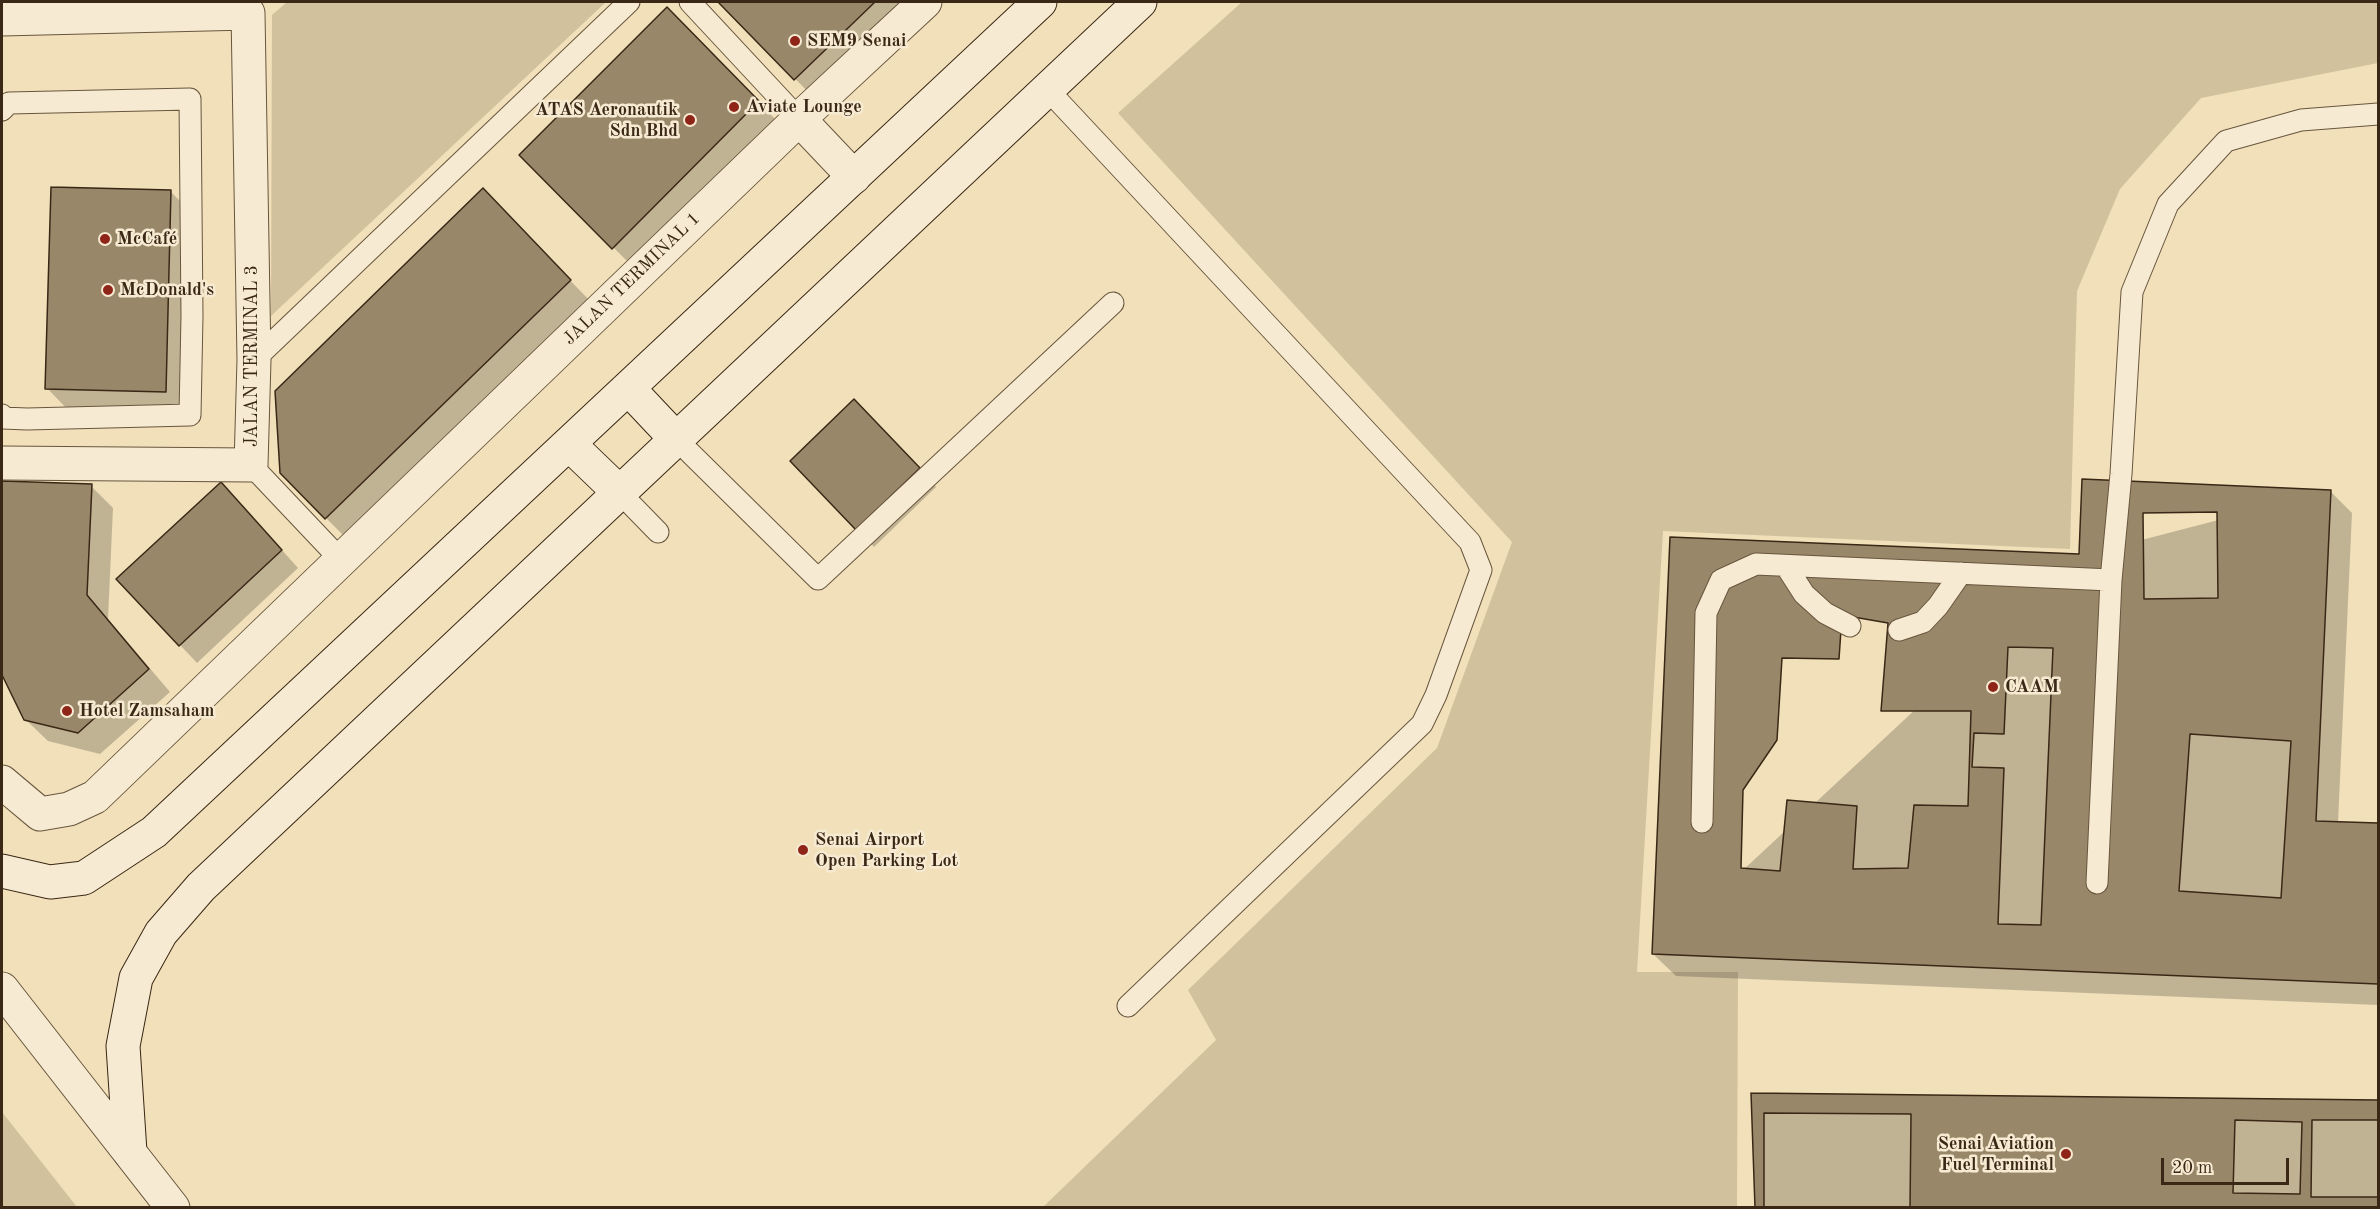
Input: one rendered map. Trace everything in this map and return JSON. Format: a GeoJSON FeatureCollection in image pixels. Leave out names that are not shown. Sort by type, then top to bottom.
{"type":"FeatureCollection","features":[{"type":"Feature","properties":{"kind":"street","name":"JALAN TERMINAL 1"},"geometry":{"type":"LineString","coordinates":[[2,782],[40,814],[69,809],[95,796],[799,119],[925,2]]}},
{"type":"Feature","properties":{"kind":"street"},"geometry":{"type":"LineString","coordinates":[[2,871],[50,882],[84,878],[154,832],[1040,2]]}},
{"type":"Feature","properties":{"kind":"street"},"geometry":{"type":"LineString","coordinates":[[130,1152],[123,1046],[136,978],[161,933],[201,887],[1140,2]]}},
{"type":"Feature","properties":{"kind":"street","name":"JALAN TERMINAL 3"},"geometry":{"type":"LineString","coordinates":[[2,464],[251,465],[254,360],[254,7]]}},
{"type":"Feature","properties":{"kind":"street"},"geometry":{"type":"LineString","coordinates":[[2,20],[254,7]]}},
{"type":"Feature","properties":{"kind":"street"},"geometry":{"type":"LineString","coordinates":[[799,119],[854,177]]}},
{"type":"Feature","properties":{"kind":"street"},"geometry":{"type":"LineString","coordinates":[[628,388],[676,439]]}},
{"type":"Feature","properties":{"kind":"street"},"geometry":{"type":"LineString","coordinates":[[569,444],[619,492]]}},
{"type":"Feature","properties":{"kind":"street"},"geometry":{"type":"LineString","coordinates":[[2,989],[172,1208]]}},
{"type":"Feature","properties":{"kind":"lane"},"geometry":{"type":"LineString","coordinates":[[254,360],[628,2]]}},
{"type":"Feature","properties":{"kind":"lane"},"geometry":{"type":"LineString","coordinates":[[690,2],[799,119]]}},
{"type":"Feature","properties":{"kind":"lane"},"geometry":{"type":"LineString","coordinates":[[1048,90],[1470,542],[1481,570],[1436,696],[1422,724],[1128,1006]]}},
{"type":"Feature","properties":{"kind":"lane"},"geometry":{"type":"LineString","coordinates":[[2,110],[9,103],[190,99],[192,316],[190,415],[27,419],[3,418],[2,415]]}},
{"type":"Feature","properties":{"kind":"lane"},"geometry":{"type":"LineString","coordinates":[[2097,883],[2111,580],[2121,474],[2132,292],[2168,204],[2226,141],[2301,120],[2379,114]]}},
{"type":"Feature","properties":{"kind":"lane"},"geometry":{"type":"LineString","coordinates":[[676,439],[818,579],[1113,303]]}},
{"type":"Feature","properties":{"kind":"lane"},"geometry":{"type":"LineString","coordinates":[[251,465],[340,559]]}},
{"type":"Feature","properties":{"kind":"lane"},"geometry":{"type":"LineString","coordinates":[[619,492],[658,532]]}},
{"type":"Feature","properties":{"kind":"lane"},"geometry":{"type":"LineString","coordinates":[[1702,822],[1706,613],[1721,580],[1756,564],[2111,580]]}},
{"type":"Feature","properties":{"kind":"lane"},"geometry":{"type":"LineString","coordinates":[[1786,566],[1804,594],[1825,613],[1850,626]]}},
{"type":"Feature","properties":{"kind":"lane"},"geometry":{"type":"LineString","coordinates":[[1899,630],[1923,622],[1938,606],[1961,573]]}},
{"type":"Feature","properties":{"kind":"shaded area"},"geometry":{"type":"Polygon","coordinates":[[[287,2],[606,2],[271,316],[272,15],[287,2]]]}},
{"type":"Feature","properties":{"kind":"shaded area"},"geometry":{"type":"Polygon","coordinates":[[[1242,2],[2378,2],[2378,63],[2201,98],[2120,189],[2077,291],[2070,549],[1663,531],[1637,972],[1738,972],[1737,1207],[1043,1207],[1216,1040],[1188,990],[1437,748],[1512,542],[1118,113],[1242,2]]]}},
{"type":"Feature","properties":{"kind":"shaded area"},"geometry":{"type":"Polygon","coordinates":[[[2,1112],[77,1207],[2,1207],[2,1112]]]}},
{"type":"Feature","properties":{"kind":"building","name":"SEM9 Senai"},"geometry":{"type":"Polygon","coordinates":[[[718,2],[875,2],[794,80],[718,2]]]}},
{"type":"Feature","properties":{"kind":"building"},"geometry":{"type":"Polygon","coordinates":[[[667,7],[759,101],[612,249],[519,155],[667,7]]]}},
{"type":"Feature","properties":{"kind":"building","name":"McDonald's"},"geometry":{"type":"Polygon","coordinates":[[[51,187],[171,190],[166,392],[45,389],[51,187]]]}},
{"type":"Feature","properties":{"kind":"building"},"geometry":{"type":"Polygon","coordinates":[[[483,188],[571,280],[325,519],[280,473],[275,391],[483,188]]]}},
{"type":"Feature","properties":{"kind":"building"},"geometry":{"type":"Polygon","coordinates":[[[854,399],[920,468],[856,530],[790,461],[854,399]]]}},
{"type":"Feature","properties":{"kind":"building","name":"CAAM"},"geometry":{"type":"Polygon","coordinates":[[[2082,479],[2331,490],[2316,821],[2378,823],[2378,984],[1652,954],[1670,537],[2079,554],[2082,479]]]}},
{"type":"Feature","properties":{"kind":"building"},"geometry":{"type":"Polygon","coordinates":[[[2,481],[92,484],[87,595],[149,669],[78,733],[24,720],[2,675],[2,481]]]}},
{"type":"Feature","properties":{"kind":"building"},"geometry":{"type":"Polygon","coordinates":[[[221,482],[282,550],[179,646],[116,579],[221,482]]]}},
{"type":"Feature","properties":{"kind":"building"},"geometry":{"type":"Polygon","coordinates":[[[2217,512],[2218,598],[2144,599],[2143,513],[2217,512]]]}},
{"type":"Feature","properties":{"kind":"building"},"geometry":{"type":"Polygon","coordinates":[[[1842,615],[1888,623],[1881,711],[1971,711],[1968,806],[1914,805],[1908,868],[1853,869],[1857,806],[1787,800],[1780,871],[1741,868],[1743,790],[1777,740],[1782,658],[1839,659],[1842,615]]]}},
{"type":"Feature","properties":{"kind":"building"},"geometry":{"type":"Polygon","coordinates":[[[2008,647],[2053,648],[2041,925],[1998,924],[2004,768],[1972,767],[1974,733],[2004,734],[2008,647]]]}},
{"type":"Feature","properties":{"kind":"building"},"geometry":{"type":"Polygon","coordinates":[[[2190,734],[2291,741],[2281,898],[2179,891],[2190,734]]]}},
{"type":"Feature","properties":{"kind":"building","name":"Senai Aviation Fuel Terminal"},"geometry":{"type":"Polygon","coordinates":[[[1751,1093],[2378,1100],[2378,1208],[1755,1208],[1751,1093]]]}},
{"type":"Feature","properties":{"kind":"building"},"geometry":{"type":"Polygon","coordinates":[[[1764,1113],[1911,1114],[1910,1208],[1764,1208],[1764,1113]]]}},
{"type":"Feature","properties":{"kind":"building"},"geometry":{"type":"Polygon","coordinates":[[[2235,1120],[2302,1122],[2300,1194],[2233,1193],[2235,1120]]]}},
{"type":"Feature","properties":{"kind":"building"},"geometry":{"type":"Polygon","coordinates":[[[2312,1120],[2378,1120],[2378,1197],[2311,1197],[2312,1120]]]}},
{"type":"Feature","properties":{"kind":"place","name":"SEM9 Senai"},"geometry":{"type":"Point","coordinates":[795,41]}},
{"type":"Feature","properties":{"kind":"place","name":"Aviate Lounge"},"geometry":{"type":"Point","coordinates":[734,107]}},
{"type":"Feature","properties":{"kind":"place","name":"ATAS Aeronautik Sdn Bhd"},"geometry":{"type":"Point","coordinates":[690,120]}},
{"type":"Feature","properties":{"kind":"place","name":"McCafé"},"geometry":{"type":"Point","coordinates":[105,239]}},
{"type":"Feature","properties":{"kind":"place","name":"McDonald's"},"geometry":{"type":"Point","coordinates":[108,290]}},
{"type":"Feature","properties":{"kind":"place","name":"CAAM"},"geometry":{"type":"Point","coordinates":[1993,687]}},
{"type":"Feature","properties":{"kind":"place","name":"Hotel Zamsaham"},"geometry":{"type":"Point","coordinates":[67,711]}},
{"type":"Feature","properties":{"kind":"place","name":"Senai Airport Open Parking Lot"},"geometry":{"type":"Point","coordinates":[803,850]}},
{"type":"Feature","properties":{"kind":"place","name":"Senai Aviation Fuel Terminal"},"geometry":{"type":"Point","coordinates":[2066,1154]}}]}
